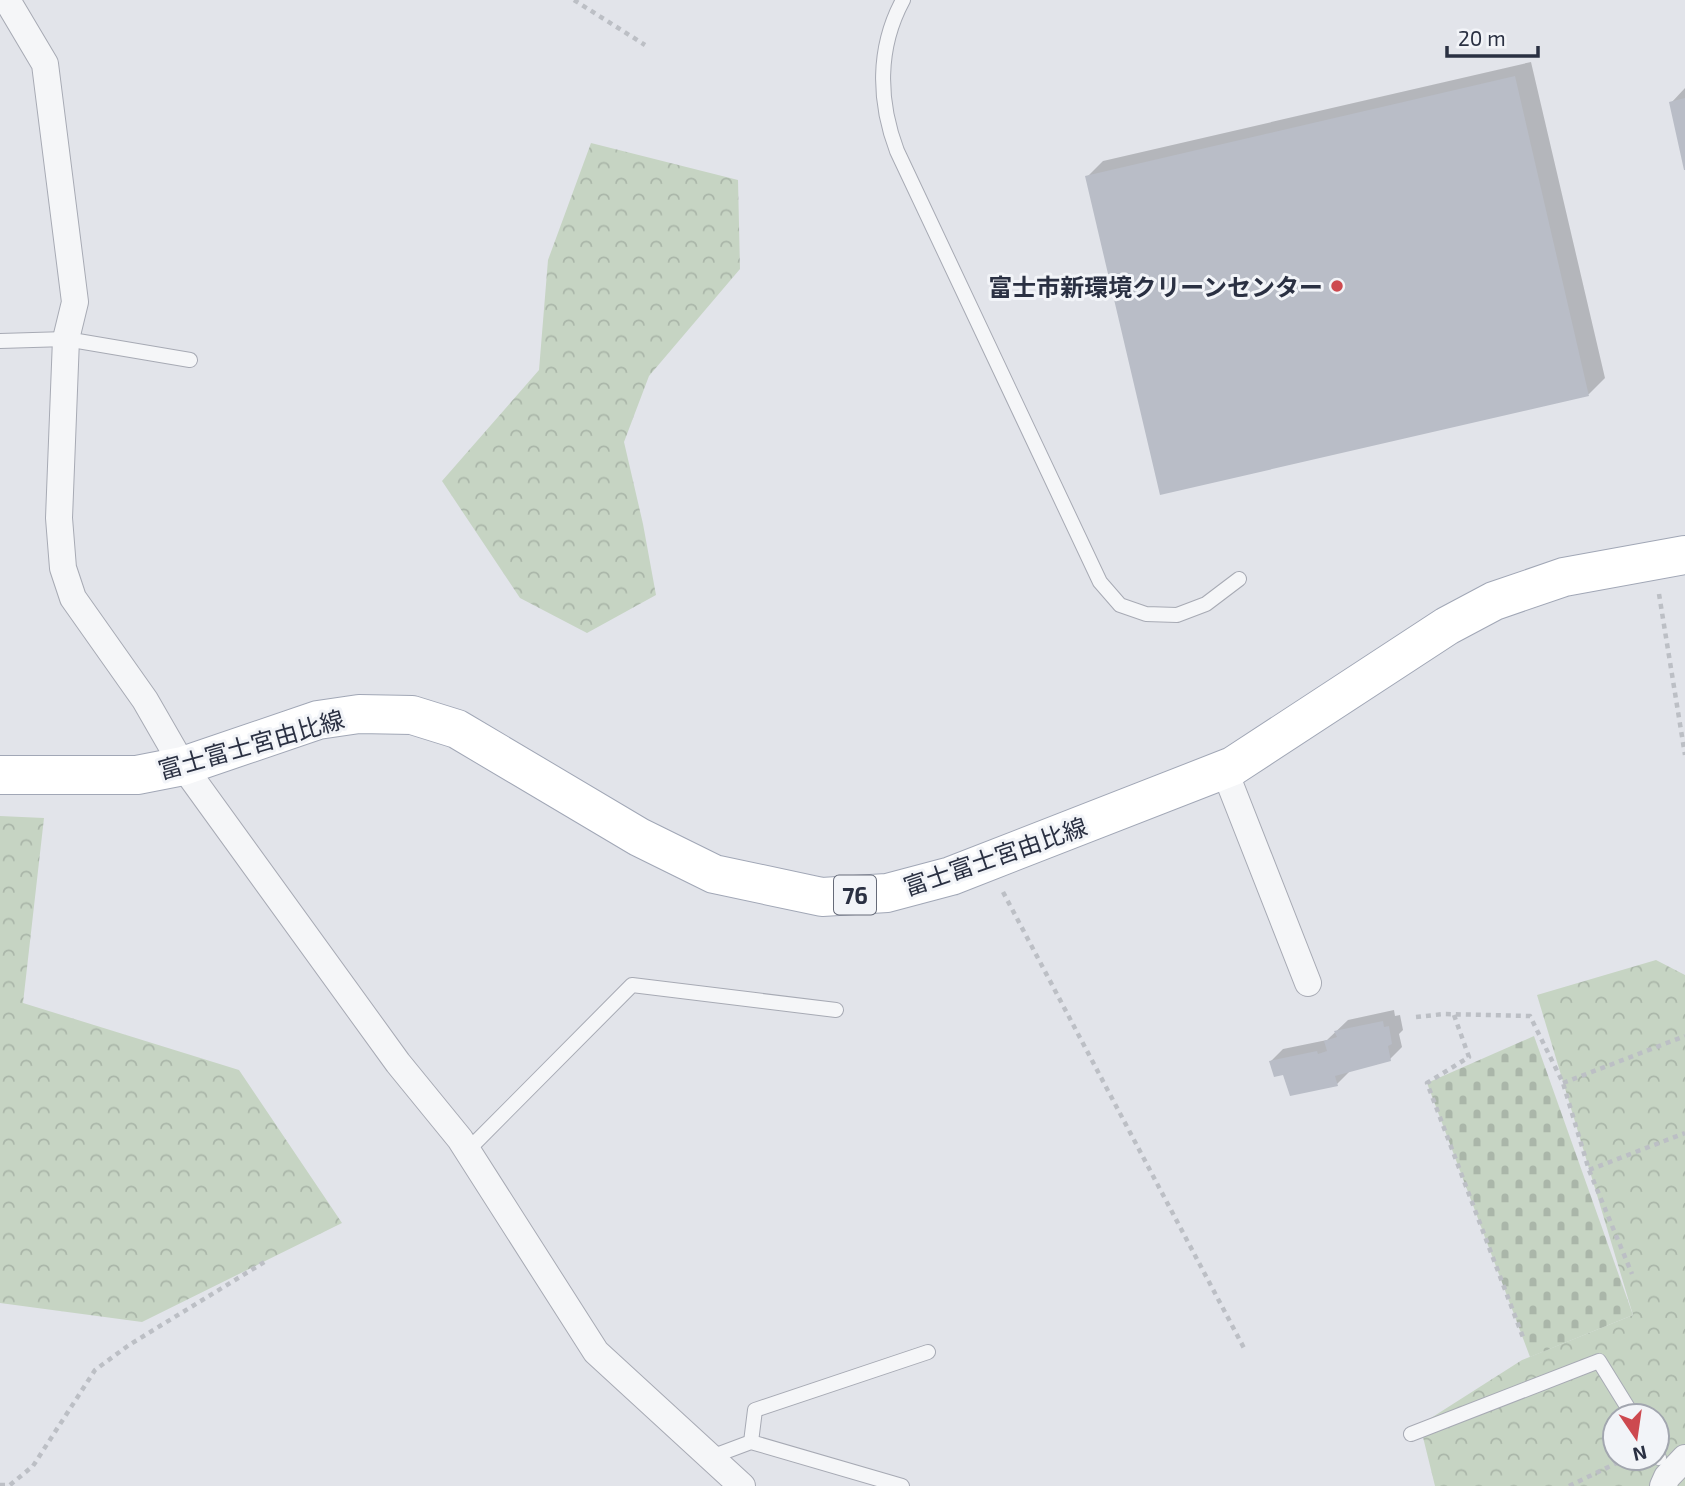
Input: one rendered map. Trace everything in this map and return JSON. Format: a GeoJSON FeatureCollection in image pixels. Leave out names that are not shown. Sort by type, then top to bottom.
{"type":"FeatureCollection","features":[{"type":"Feature","properties":{"kind":"main road","name":"富士富士宮由比線"},"geometry":{"type":"LineString","coordinates":[[0,775],[137,775],[183,766],[318,720],[359,714],[412,715],[457,729],[639,837],[714,874],[821,897],[887,894],[951,876],[1224,769],[1447,626],[1494,601],[1564,577],[1669,558]]}},
{"type":"Feature","properties":{"kind":"street"},"geometry":{"type":"LineString","coordinates":[[7,0],[45,64],[75,302],[66,339],[59,518],[63,568],[73,598],[145,700],[183,766],[398,1063],[460,1139],[596,1352],[742,1486]]}},
{"type":"Feature","properties":{"kind":"street"},"geometry":{"type":"LineString","coordinates":[[1224,769],[1308,983]]}},
{"type":"Feature","properties":{"kind":"lane"},"geometry":{"type":"LineString","coordinates":[[903,0],[888,34],[883,63],[882,93],[888,128],[902,163],[1100,582],[1120,605],[1146,614],[1177,615],[1206,604],[1239,579]]}},
{"type":"Feature","properties":{"kind":"lane"},"geometry":{"type":"LineString","coordinates":[[0,341],[66,339],[190,360]]}},
{"type":"Feature","properties":{"kind":"lane"},"geometry":{"type":"LineString","coordinates":[[467,1151],[632,985],[836,1010]]}},
{"type":"Feature","properties":{"kind":"lane"},"geometry":{"type":"LineString","coordinates":[[751,1442],[755,1410],[928,1352]]}},
{"type":"Feature","properties":{"kind":"lane"},"geometry":{"type":"LineString","coordinates":[[1411,1434],[1599,1361],[1624,1402]]}},
{"type":"Feature","properties":{"kind":"lane"},"geometry":{"type":"LineString","coordinates":[[710,1457],[751,1442],[902,1486]]}},
{"type":"Feature","properties":{"kind":"path"},"geometry":{"type":"LineString","coordinates":[[574,0],[645,45]]}},
{"type":"Feature","properties":{"kind":"path"},"geometry":{"type":"LineString","coordinates":[[1669,558],[1685,755]]}},
{"type":"Feature","properties":{"kind":"path"},"geometry":{"type":"LineString","coordinates":[[988,862],[1245,1350]]}},
{"type":"Feature","properties":{"kind":"path"},"geometry":{"type":"LineString","coordinates":[[1454,1015],[1469,1056],[1427,1083],[1524,1339]]}},
{"type":"Feature","properties":{"kind":"path"},"geometry":{"type":"LineString","coordinates":[[1416,1017],[1531,1016],[1563,1083],[1589,1170],[1632,1274]]}},
{"type":"Feature","properties":{"kind":"path"},"geometry":{"type":"LineString","coordinates":[[1563,1083],[1685,1036]]}},
{"type":"Feature","properties":{"kind":"path"},"geometry":{"type":"LineString","coordinates":[[1589,1170],[1685,1133]]}},
{"type":"Feature","properties":{"kind":"path"},"geometry":{"type":"LineString","coordinates":[[0,1485],[9,1485],[33,1466],[95,1370],[129,1345],[266,1261]]}},
{"type":"Feature","properties":{"kind":"path"},"geometry":{"type":"LineString","coordinates":[[1569,1486],[1601,1471]]}},
{"type":"Feature","properties":{"kind":"green space"},"geometry":{"type":"Polygon","coordinates":[[[591,143],[738,180],[740,269],[649,376],[624,442],[656,595],[587,633],[520,598],[442,481],[539,370],[548,260],[591,143]]]}},
{"type":"Feature","properties":{"kind":"green space"},"geometry":{"type":"Polygon","coordinates":[[[0,816],[44,818],[23,1003],[239,1070],[342,1223],[142,1322],[0,1303],[0,816]]]}},
{"type":"Feature","properties":{"kind":"green space"},"geometry":{"type":"Polygon","coordinates":[[[1656,960],[1685,975],[1685,1486],[1435,1486],[1420,1425],[1522,1360],[1633,1315],[1537,995],[1656,960]]]}},
{"type":"Feature","properties":{"kind":"green space"},"geometry":{"type":"Polygon","coordinates":[[[1534,1036],[1633,1315],[1530,1357],[1427,1083],[1534,1036]]]}},
{"type":"Feature","properties":{"kind":"building","name":"富士市新環境クリーンセンター"},"geometry":{"type":"Polygon","coordinates":[[[1515,76],[1589,396],[1160,495],[1085,176],[1515,76]]]}},
{"type":"Feature","properties":{"kind":"building"},"geometry":{"type":"Polygon","coordinates":[[[1685,98],[1685,170],[1684,170],[1669,102],[1685,98]]]}},
{"type":"Feature","properties":{"kind":"building"},"geometry":{"type":"Polygon","coordinates":[[[1383,1021],[1384,1027],[1389,1026],[1392,1044],[1388,1046],[1391,1061],[1335,1076],[1338,1086],[1290,1096],[1283,1075],[1274,1077],[1269,1061],[1327,1051],[1324,1041],[1337,1037],[1334,1031],[1383,1021]]]}},
{"type":"Feature","properties":{"kind":"place","name":"富士市新環境クリーンセンター"},"geometry":{"type":"Point","coordinates":[1337,286]}}]}
